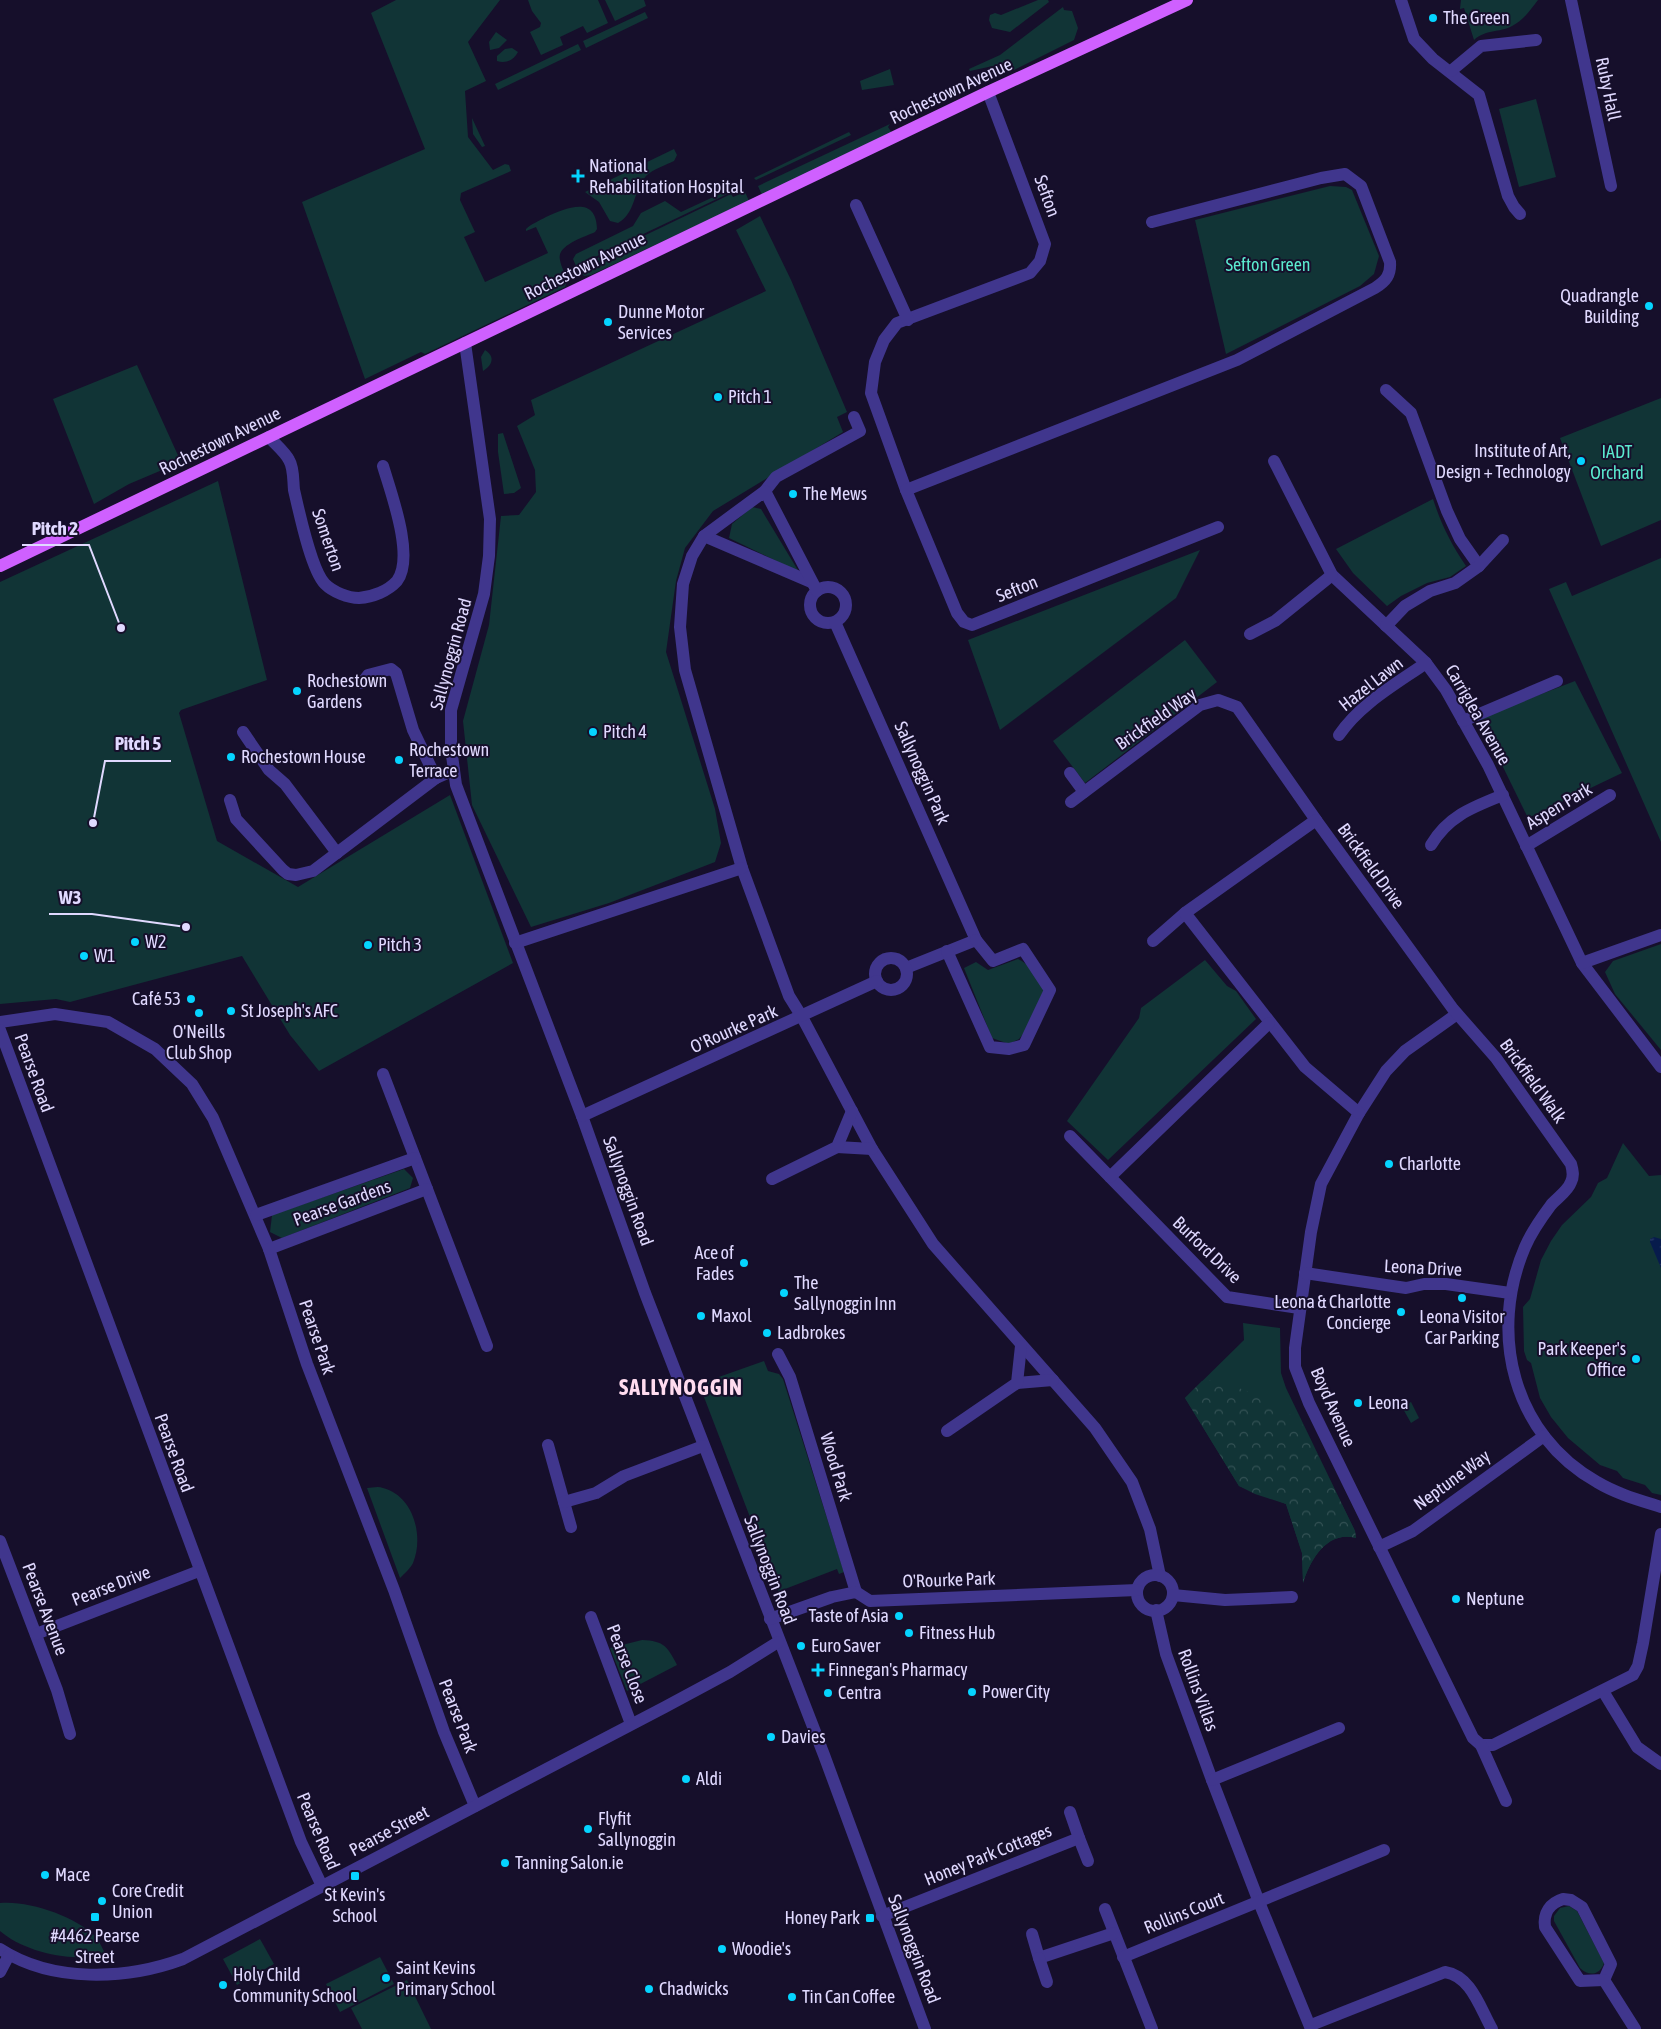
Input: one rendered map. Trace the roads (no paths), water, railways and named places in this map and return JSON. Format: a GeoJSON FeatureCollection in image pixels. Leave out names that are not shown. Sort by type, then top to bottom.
{"type":"FeatureCollection","features":[{"type":"Feature","properties":{"kind":"main road","name":"Rochestown Avenue"},"geometry":{"type":"LineString","coordinates":[[0,566],[988,92],[1187,0]]}},
{"type":"Feature","properties":{"kind":"street"},"geometry":{"type":"LineString","coordinates":[[1401,0],[1414,39],[1433,59],[1451,71],[1479,95],[1508,196],[1514,208],[1520,214]]}},
{"type":"Feature","properties":{"kind":"street","name":"Ruby Hall"},"geometry":{"type":"LineString","coordinates":[[1571,0],[1611,186]]}},
{"type":"Feature","properties":{"kind":"street"},"geometry":{"type":"LineString","coordinates":[[1451,71],[1481,46],[1536,40]]}},
{"type":"Feature","properties":{"kind":"street","name":"Sefton"},"geometry":{"type":"LineString","coordinates":[[988,92],[1045,244],[1040,261],[1030,272],[897,324],[884,340],[875,362],[871,393],[906,490],[957,613],[964,622],[972,625],[1218,527]]}},
{"type":"Feature","properties":{"kind":"street"},"geometry":{"type":"LineString","coordinates":[[906,490],[1237,360],[1375,288],[1389,276],[1390,262],[1361,186],[1345,174],[1321,178],[1152,222]]}},
{"type":"Feature","properties":{"kind":"street"},"geometry":{"type":"LineString","coordinates":[[856,205],[908,320]]}},
{"type":"Feature","properties":{"kind":"street","name":"Sallynoggin Road"},"geometry":{"type":"LineString","coordinates":[[465,343],[484,466],[490,519],[490,540],[484,594],[451,710],[451,748],[454,770],[468,819],[582,1116],[645,1293],[778,1642],[824,1755],[925,2029]]}},
{"type":"Feature","properties":{"kind":"street"},"geometry":{"type":"LineString","coordinates":[[1386,390],[1411,413],[1447,511],[1460,538],[1479,566]]}},
{"type":"Feature","properties":{"kind":"street"},"geometry":{"type":"LineString","coordinates":[[854,417],[860,431],[776,477],[764,490],[704,536],[692,556],[683,584],[681,635],[685,670],[742,868],[789,996],[802,1017],[877,981]]}},
{"type":"Feature","properties":{"kind":"street","name":"Somerton"},"geometry":{"type":"LineString","coordinates":[[269,437],[290,460],[305,535],[319,576],[331,589],[347,596],[357,598],[369,597],[384,591],[396,581],[401,573],[404,561],[400,529],[383,466]]}},
{"type":"Feature","properties":{"kind":"street","name":"Carriglea Avenue"},"geometry":{"type":"LineString","coordinates":[[1274,461],[1332,575],[1426,663],[1446,690],[1503,795],[1582,963],[1661,1067]]}},
{"type":"Feature","properties":{"kind":"street"},"geometry":{"type":"LineString","coordinates":[[704,536],[814,587],[833,588],[843,594],[846,605],[845,611],[835,622],[821,621],[813,613],[811,602],[814,587],[764,490]]}},
{"type":"Feature","properties":{"kind":"street"},"geometry":{"type":"LineString","coordinates":[[1386,626],[1405,606],[1430,591],[1455,583],[1479,566],[1503,540]]}},
{"type":"Feature","properties":{"kind":"street"},"geometry":{"type":"LineString","coordinates":[[1250,634],[1275,620],[1332,575]]}},
{"type":"Feature","properties":{"kind":"street","name":"Sallynoggin Park"},"geometry":{"type":"LineString","coordinates":[[835,622],[976,940],[992,961],[1022,949],[1050,990],[1024,1046],[1009,1049],[990,1046],[947,951]]}},
{"type":"Feature","properties":{"kind":"street","name":"Hazel Lawn"},"geometry":{"type":"LineString","coordinates":[[1340,735],[1348,722],[1376,698],[1426,663]]}},
{"type":"Feature","properties":{"kind":"street"},"geometry":{"type":"LineString","coordinates":[[362,683],[368,675],[391,669],[396,672],[413,730],[436,778]]}},
{"type":"Feature","properties":{"kind":"street"},"geometry":{"type":"LineString","coordinates":[[1463,721],[1557,681]]}},
{"type":"Feature","properties":{"kind":"street","name":"Brickfield Way"},"geometry":{"type":"LineString","coordinates":[[1071,802],[1200,705],[1218,700],[1237,707],[1316,820]]}},
{"type":"Feature","properties":{"kind":"street"},"geometry":{"type":"LineString","coordinates":[[243,732],[269,770],[286,784],[337,853]]}},
{"type":"Feature","properties":{"kind":"street"},"geometry":{"type":"LineString","coordinates":[[230,800],[236,819],[288,874],[306,874],[337,853],[436,778],[454,770]]}},
{"type":"Feature","properties":{"kind":"street"},"geometry":{"type":"LineString","coordinates":[[1070,773],[1084,792]]}},
{"type":"Feature","properties":{"kind":"street"},"geometry":{"type":"LineString","coordinates":[[1431,845],[1440,830],[1461,812],[1503,795]]}},
{"type":"Feature","properties":{"kind":"street","name":"Aspen Park"},"geometry":{"type":"LineString","coordinates":[[1526,846],[1610,795]]}},
{"type":"Feature","properties":{"kind":"street","name":"Brickfield Drive"},"geometry":{"type":"LineString","coordinates":[[1153,941],[1185,913],[1316,820],[1457,1014]]}},
{"type":"Feature","properties":{"kind":"street"},"geometry":{"type":"LineString","coordinates":[[515,943],[742,868]]}},
{"type":"Feature","properties":{"kind":"street"},"geometry":{"type":"LineString","coordinates":[[1185,913],[1305,1067],[1360,1113]]}},
{"type":"Feature","properties":{"kind":"street"},"geometry":{"type":"LineString","coordinates":[[1582,963],[1661,935]]}},
{"type":"Feature","properties":{"kind":"street"},"geometry":{"type":"LineString","coordinates":[[906,968],[976,940]]}},
{"type":"Feature","properties":{"kind":"street"},"geometry":{"type":"LineString","coordinates":[[894,959],[906,968],[907,978],[897,989],[885,989],[877,981],[876,968],[885,960],[894,959]]}},
{"type":"Feature","properties":{"kind":"street","name":"Pearse Park"},"geometry":{"type":"LineString","coordinates":[[0,1022],[55,1014],[108,1022],[155,1049],[192,1084],[213,1118],[269,1249],[307,1364],[394,1590],[444,1732],[475,1806]]}},
{"type":"Feature","properties":{"kind":"street","name":"Boyd Avenue"},"geometry":{"type":"LineString","coordinates":[[1457,1014],[1405,1051],[1386,1071],[1360,1113],[1321,1184],[1314,1208],[1299,1308],[1295,1348],[1296,1367],[1309,1404],[1473,1738],[1481,1745],[1506,1802]]}},
{"type":"Feature","properties":{"kind":"street","name":"Brickfield Walk"},"geometry":{"type":"LineString","coordinates":[[1457,1014],[1496,1058],[1572,1164],[1574,1174],[1570,1185],[1549,1208],[1526,1245],[1510,1293]]}},
{"type":"Feature","properties":{"kind":"street","name":"O'Rourke Park"},"geometry":{"type":"LineString","coordinates":[[582,1116],[802,1017],[872,1149],[933,1244],[1095,1428],[1132,1482],[1150,1529],[1160,1576]]}},
{"type":"Feature","properties":{"kind":"street"},"geometry":{"type":"LineString","coordinates":[[1110,1178],[1269,1023]]}},
{"type":"Feature","properties":{"kind":"street","name":"Pearse Road"},"geometry":{"type":"LineString","coordinates":[[0,1030],[199,1571],[301,1842],[322,1886]]}},
{"type":"Feature","properties":{"kind":"street"},"geometry":{"type":"LineString","coordinates":[[383,1074],[487,1346]]}},
{"type":"Feature","properties":{"kind":"street"},"geometry":{"type":"LineString","coordinates":[[837,1147],[852,1111]]}},
{"type":"Feature","properties":{"kind":"street","name":"Burford Drive"},"geometry":{"type":"LineString","coordinates":[[1070,1136],[1227,1298],[1299,1308]]}},
{"type":"Feature","properties":{"kind":"street"},"geometry":{"type":"LineString","coordinates":[[772,1179],[837,1147],[872,1149]]}},
{"type":"Feature","properties":{"kind":"street","name":"Pearse Gardens"},"geometry":{"type":"LineString","coordinates":[[256,1215],[415,1158]]}},
{"type":"Feature","properties":{"kind":"street","name":"Pearse Gardens"},"geometry":{"type":"LineString","coordinates":[[269,1249],[427,1189]]}},
{"type":"Feature","properties":{"kind":"street","name":"Leona Drive"},"geometry":{"type":"LineString","coordinates":[[1305,1273],[1406,1288],[1424,1284],[1446,1284],[1510,1293]]}},
{"type":"Feature","properties":{"kind":"street"},"geometry":{"type":"LineString","coordinates":[[1510,1293],[1508,1332],[1514,1378],[1522,1398],[1544,1436],[1573,1466],[1596,1482],[1630,1497],[1661,1507]]}},
{"type":"Feature","properties":{"kind":"street"},"geometry":{"type":"LineString","coordinates":[[1017,1382],[1021,1346]]}},
{"type":"Feature","properties":{"kind":"street","name":"Wood Park"},"geometry":{"type":"LineString","coordinates":[[778,1354],[790,1377],[856,1592]]}},
{"type":"Feature","properties":{"kind":"street"},"geometry":{"type":"LineString","coordinates":[[947,1431],[1017,1382],[1053,1380]]}},
{"type":"Feature","properties":{"kind":"street","name":"Neptune Way"},"geometry":{"type":"LineString","coordinates":[[1379,1547],[1413,1531],[1544,1436]]}},
{"type":"Feature","properties":{"kind":"street"},"geometry":{"type":"LineString","coordinates":[[548,1445],[571,1527]]}},
{"type":"Feature","properties":{"kind":"street"},"geometry":{"type":"LineString","coordinates":[[564,1502],[596,1493],[624,1476],[703,1446]]}},
{"type":"Feature","properties":{"kind":"street"},"geometry":{"type":"LineString","coordinates":[[1481,1745],[1493,1745],[1633,1675],[1638,1666],[1661,1534]]}},
{"type":"Feature","properties":{"kind":"street","name":"Pearse Avenue"},"geometry":{"type":"LineString","coordinates":[[0,1540],[57,1690],[70,1734]]}},
{"type":"Feature","properties":{"kind":"street","name":"Pearse Drive"},"geometry":{"type":"LineString","coordinates":[[36,1634],[199,1571]]}},
{"type":"Feature","properties":{"kind":"street"},"geometry":{"type":"LineString","coordinates":[[1148,1576],[1160,1576],[1170,1583],[1173,1595],[1167,1606],[1150,1610],[1140,1602],[1138,1590],[1139,1584],[1148,1576]]}},
{"type":"Feature","properties":{"kind":"street","name":"O'Rourke Park"},"geometry":{"type":"LineString","coordinates":[[856,1592],[870,1601],[1138,1590]]}},
{"type":"Feature","properties":{"kind":"street"},"geometry":{"type":"LineString","coordinates":[[770,1619],[832,1597],[856,1592]]}},
{"type":"Feature","properties":{"kind":"street"},"geometry":{"type":"LineString","coordinates":[[1173,1595],[1224,1600],[1292,1597]]}},
{"type":"Feature","properties":{"kind":"street","name":"Rollins Villas"},"geometry":{"type":"LineString","coordinates":[[1156,1610],[1166,1654],[1259,1902],[1318,2026]]}},
{"type":"Feature","properties":{"kind":"street","name":"Pearse Close"},"geometry":{"type":"LineString","coordinates":[[591,1616],[632,1724]]}},
{"type":"Feature","properties":{"kind":"street","name":"Pearse Street"},"geometry":{"type":"LineString","coordinates":[[5,1952],[40,1968],[72,1975],[140,1971],[162,1967],[183,1958],[632,1724],[730,1672],[778,1642]]}},
{"type":"Feature","properties":{"kind":"street"},"geometry":{"type":"LineString","coordinates":[[1603,1691],[1637,1747],[1661,1764]]}},
{"type":"Feature","properties":{"kind":"street"},"geometry":{"type":"LineString","coordinates":[[1212,1780],[1339,1728]]}},
{"type":"Feature","properties":{"kind":"street","name":"Honey Park Cottages"},"geometry":{"type":"LineString","coordinates":[[1070,1812],[1088,1861]]}},
{"type":"Feature","properties":{"kind":"street","name":"Honey Park Cottages"},"geometry":{"type":"LineString","coordinates":[[882,1916],[1079,1838]]}},
{"type":"Feature","properties":{"kind":"street"},"geometry":{"type":"LineString","coordinates":[[1259,1902],[1384,1850]]}},
{"type":"Feature","properties":{"kind":"street"},"geometry":{"type":"LineString","coordinates":[[1570,1900],[1582,1907],[1611,1964],[1604,1980],[1580,1981],[1545,1927],[1545,1914],[1555,1901],[1570,1900]]}},
{"type":"Feature","properties":{"kind":"street","name":"Rollins Court"},"geometry":{"type":"LineString","coordinates":[[1123,1957],[1259,1902]]}},
{"type":"Feature","properties":{"kind":"street"},"geometry":{"type":"LineString","coordinates":[[1105,1909],[1152,2029]]}},
{"type":"Feature","properties":{"kind":"street"},"geometry":{"type":"LineString","coordinates":[[1039,1958],[1114,1933]]}},
{"type":"Feature","properties":{"kind":"street"},"geometry":{"type":"LineString","coordinates":[[1032,1934],[1047,1982]]}},
{"type":"Feature","properties":{"kind":"street"},"geometry":{"type":"LineString","coordinates":[[0,1972],[5,1952]]}},
{"type":"Feature","properties":{"kind":"street"},"geometry":{"type":"LineString","coordinates":[[1318,2026],[1445,1972],[1455,1974],[1465,1981],[1492,2029]]}},
{"type":"Feature","properties":{"kind":"street"},"geometry":{"type":"LineString","coordinates":[[1604,1980],[1635,2029]]}},
{"type":"Feature","properties":{"kind":"water"},"geometry":{"type":"Polygon","coordinates":[[[1654,1237],[1661,1239],[1661,1268],[1650,1242],[1650,1239],[1654,1237]]]}},
{"type":"Feature","properties":{"kind":"place","name":"The Green"},"geometry":{"type":"Point","coordinates":[1433,18]}},
{"type":"Feature","properties":{"kind":"place","name":"National Rehabilitation Hospital"},"geometry":{"type":"Point","coordinates":[578,176]}},
{"type":"Feature","properties":{"kind":"place","name":"Quadrangle Building"},"geometry":{"type":"Point","coordinates":[1649,306]}},
{"type":"Feature","properties":{"kind":"place","name":"Dunne Motor Services"},"geometry":{"type":"Point","coordinates":[608,322]}},
{"type":"Feature","properties":{"kind":"place","name":"Pitch 1"},"geometry":{"type":"Point","coordinates":[718,397]}},
{"type":"Feature","properties":{"kind":"place","name":"Institute of Art, Design + Technology"},"geometry":{"type":"Point","coordinates":[1581,461]}},
{"type":"Feature","properties":{"kind":"place","name":"The Mews"},"geometry":{"type":"Point","coordinates":[793,494]}},
{"type":"Feature","properties":{"kind":"place","name":"Pitch 2"},"geometry":{"type":"Point","coordinates":[121,628]}},
{"type":"Feature","properties":{"kind":"place","name":"Rochestown Gardens"},"geometry":{"type":"Point","coordinates":[297,691]}},
{"type":"Feature","properties":{"kind":"place","name":"Pitch 4"},"geometry":{"type":"Point","coordinates":[593,732]}},
{"type":"Feature","properties":{"kind":"place","name":"Rochestown House"},"geometry":{"type":"Point","coordinates":[231,757]}},
{"type":"Feature","properties":{"kind":"place","name":"Rochestown Terrace"},"geometry":{"type":"Point","coordinates":[399,760]}},
{"type":"Feature","properties":{"kind":"place","name":"Pitch 5"},"geometry":{"type":"Point","coordinates":[93,823]}},
{"type":"Feature","properties":{"kind":"place","name":"W3"},"geometry":{"type":"Point","coordinates":[186,927]}},
{"type":"Feature","properties":{"kind":"place","name":"W2"},"geometry":{"type":"Point","coordinates":[135,942]}},
{"type":"Feature","properties":{"kind":"place","name":"Pitch 3"},"geometry":{"type":"Point","coordinates":[368,945]}},
{"type":"Feature","properties":{"kind":"place","name":"W1"},"geometry":{"type":"Point","coordinates":[84,956]}},
{"type":"Feature","properties":{"kind":"place","name":"Café 53"},"geometry":{"type":"Point","coordinates":[191,999]}},
{"type":"Feature","properties":{"kind":"place","name":"St Joseph's AFC"},"geometry":{"type":"Point","coordinates":[231,1011]}},
{"type":"Feature","properties":{"kind":"place","name":"O'Neills Club Shop"},"geometry":{"type":"Point","coordinates":[199,1013]}},
{"type":"Feature","properties":{"kind":"place","name":"Charlotte"},"geometry":{"type":"Point","coordinates":[1389,1164]}},
{"type":"Feature","properties":{"kind":"place","name":"Ace of Fades"},"geometry":{"type":"Point","coordinates":[744,1263]}},
{"type":"Feature","properties":{"kind":"place","name":"The Sallynoggin Inn"},"geometry":{"type":"Point","coordinates":[784,1293]}},
{"type":"Feature","properties":{"kind":"place","name":"Leona Visitor Car Parking"},"geometry":{"type":"Point","coordinates":[1462,1298]}},
{"type":"Feature","properties":{"kind":"place","name":"Leona & Charlotte Concierge"},"geometry":{"type":"Point","coordinates":[1401,1312]}},
{"type":"Feature","properties":{"kind":"place","name":"Maxol"},"geometry":{"type":"Point","coordinates":[701,1316]}},
{"type":"Feature","properties":{"kind":"place","name":"Ladbrokes"},"geometry":{"type":"Point","coordinates":[767,1333]}},
{"type":"Feature","properties":{"kind":"place","name":"Park Keeper's Office"},"geometry":{"type":"Point","coordinates":[1636,1359]}},
{"type":"Feature","properties":{"kind":"place","name":"Leona"},"geometry":{"type":"Point","coordinates":[1358,1403]}},
{"type":"Feature","properties":{"kind":"place","name":"Neptune"},"geometry":{"type":"Point","coordinates":[1456,1599]}},
{"type":"Feature","properties":{"kind":"place","name":"Taste of Asia"},"geometry":{"type":"Point","coordinates":[899,1616]}},
{"type":"Feature","properties":{"kind":"place","name":"Fitness Hub"},"geometry":{"type":"Point","coordinates":[909,1633]}},
{"type":"Feature","properties":{"kind":"place","name":"Euro Saver"},"geometry":{"type":"Point","coordinates":[801,1646]}},
{"type":"Feature","properties":{"kind":"place","name":"Finnegan's Pharmacy"},"geometry":{"type":"Point","coordinates":[818,1670]}},
{"type":"Feature","properties":{"kind":"place","name":"Power City"},"geometry":{"type":"Point","coordinates":[972,1692]}},
{"type":"Feature","properties":{"kind":"place","name":"Centra"},"geometry":{"type":"Point","coordinates":[828,1693]}},
{"type":"Feature","properties":{"kind":"place","name":"Davies"},"geometry":{"type":"Point","coordinates":[771,1737]}},
{"type":"Feature","properties":{"kind":"place","name":"Aldi"},"geometry":{"type":"Point","coordinates":[686,1779]}},
{"type":"Feature","properties":{"kind":"place","name":"Flyfit Sallynoggin"},"geometry":{"type":"Point","coordinates":[588,1829]}},
{"type":"Feature","properties":{"kind":"place","name":"Tanning Salon.ie"},"geometry":{"type":"Point","coordinates":[505,1863]}},
{"type":"Feature","properties":{"kind":"place","name":"Mace"},"geometry":{"type":"Point","coordinates":[45,1875]}},
{"type":"Feature","properties":{"kind":"place","name":"St Kevin's School"},"geometry":{"type":"Point","coordinates":[355,1876]}},
{"type":"Feature","properties":{"kind":"place","name":"Core Credit Union"},"geometry":{"type":"Point","coordinates":[102,1901]}},
{"type":"Feature","properties":{"kind":"place","name":"#4462 Pearse Street"},"geometry":{"type":"Point","coordinates":[95,1917]}},
{"type":"Feature","properties":{"kind":"place","name":"Honey Park"},"geometry":{"type":"Point","coordinates":[870,1918]}},
{"type":"Feature","properties":{"kind":"place","name":"Woodie's"},"geometry":{"type":"Point","coordinates":[722,1949]}},
{"type":"Feature","properties":{"kind":"place","name":"Saint Kevins Primary School"},"geometry":{"type":"Point","coordinates":[386,1978]}},
{"type":"Feature","properties":{"kind":"place","name":"Holy Child Community School"},"geometry":{"type":"Point","coordinates":[223,1985]}},
{"type":"Feature","properties":{"kind":"place","name":"Chadwicks"},"geometry":{"type":"Point","coordinates":[649,1989]}},
{"type":"Feature","properties":{"kind":"place","name":"Tin Can Coffee"},"geometry":{"type":"Point","coordinates":[792,1997]}},
{"type":"Feature","properties":{"kind":"district","name":"SALLYNOGGIN"},"geometry":{"type":"Point","coordinates":[681,1387]}},
{"type":"Feature","properties":{"kind":"park label","name":"Sefton Green"},"geometry":{"type":"Point","coordinates":[1268,265]}},
{"type":"Feature","properties":{"kind":"park label","name":"IADT Orchard"},"geometry":{"type":"Point","coordinates":[1617,462]}}]}
